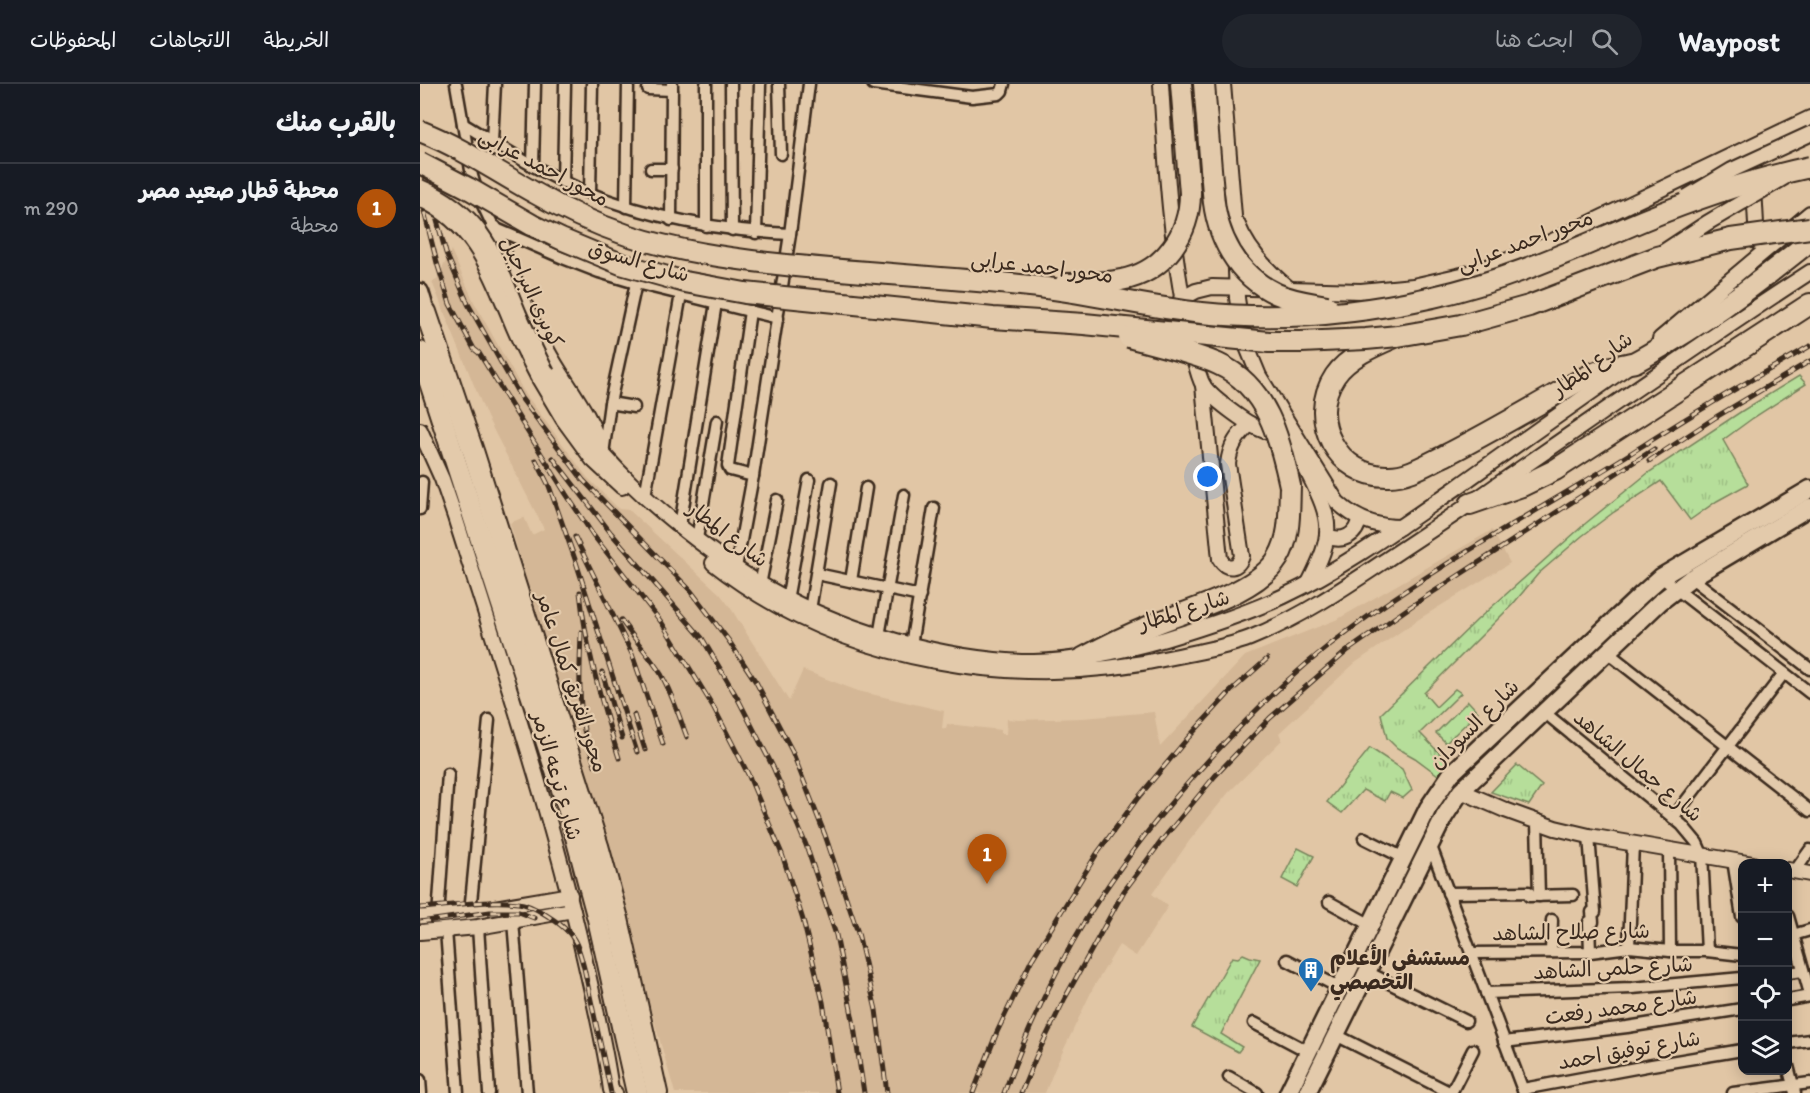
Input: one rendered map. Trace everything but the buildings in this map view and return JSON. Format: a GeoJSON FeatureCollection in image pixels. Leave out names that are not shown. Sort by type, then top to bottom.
{"type":"FeatureCollection","features":[{"type":"Feature","properties":{"kind":"highway"},"geometry":{"type":"LineString","coordinates":[[1032,286],[1112,282],[1133,277],[1153,267],[1176,244],[1185,225],[1190,204],[1181,84]]}},
{"type":"Feature","properties":{"kind":"highway"},"geometry":{"type":"LineString","coordinates":[[1204,84],[1214,206],[1220,230],[1231,253],[1251,277],[1277,294],[1299,301],[1350,310]]}},
{"type":"Feature","properties":{"kind":"highway","name":"محور احمد عرابى"},"geometry":{"type":"LineString","coordinates":[[420,131],[471,155],[535,194],[578,215],[623,234],[668,247],[720,257],[835,270],[1032,286],[1203,313],[1262,316],[1321,314],[1416,301],[1486,283],[1534,266],[1668,211],[1749,182],[1810,167]]}},
{"type":"Feature","properties":{"kind":"highway"},"geometry":{"type":"LineString","coordinates":[[420,163],[561,239],[621,264],[686,282],[744,293],[1269,342],[1334,341],[1398,336],[1461,325],[1501,315],[1565,293],[1657,257],[1731,239],[1810,228]]}},
{"type":"Feature","properties":{"kind":"highway"},"geometry":{"type":"LineString","coordinates":[[1398,336],[1366,351],[1340,370],[1329,386],[1324,405],[1325,425],[1337,452],[1352,465],[1379,476],[1409,473],[1491,431],[1588,375],[1633,362],[1722,309],[1810,241]]}},
{"type":"Feature","properties":{"kind":"highway"},"geometry":{"type":"LineString","coordinates":[[1470,504],[1514,490],[1555,470],[1810,304]]}},
{"type":"Feature","properties":{"kind":"highway","name":"محور الفريق كمال عامر"},"geometry":{"type":"LineString","coordinates":[[426,312],[465,457],[572,822],[598,919],[638,1093]]}},
{"type":"Feature","properties":{"kind":"highway"},"geometry":{"type":"LineString","coordinates":[[1083,658],[1142,629],[1232,594],[1262,576],[1277,560],[1287,538],[1290,486],[1281,445],[1264,406],[1244,380],[1216,363],[1084,324]]}},
{"type":"Feature","properties":{"kind":"highway","name":"محور الفريق كمال عامر"},"geometry":{"type":"LineString","coordinates":[[420,352],[465,457],[598,846],[615,909],[657,1093]]}},
{"type":"Feature","properties":{"kind":"main road","name":"محور الفريق كمال عامر"},"geometry":{"type":"LineString","coordinates":[[420,292],[426,312]]}},
{"type":"Feature","properties":{"kind":"main road","name":"شارع السودان"},"geometry":{"type":"LineString","coordinates":[[1288,1093],[1428,808],[1444,783],[1460,765],[1661,577],[1810,489]]}},
{"type":"Feature","properties":{"kind":"main road","name":"شارع السودان"},"geometry":{"type":"LineString","coordinates":[[1306,1093],[1430,844],[1461,791],[1676,589],[1810,507]]}},
{"type":"Feature","properties":{"kind":"main road"},"geometry":{"type":"LineString","coordinates":[[1515,713],[1528,726]]}},
{"type":"Feature","properties":{"kind":"street"},"geometry":{"type":"LineString","coordinates":[[456,84],[472,176],[478,195],[494,228],[528,313],[556,368],[594,427],[603,455]]}},
{"type":"Feature","properties":{"kind":"street"},"geometry":{"type":"LineString","coordinates":[[492,141],[495,84]]}},
{"type":"Feature","properties":{"kind":"street"},"geometry":{"type":"LineString","coordinates":[[533,166],[535,84]]}},
{"type":"Feature","properties":{"kind":"street"},"geometry":{"type":"LineString","coordinates":[[563,182],[565,84]]}},
{"type":"Feature","properties":{"kind":"street"},"geometry":{"type":"LineString","coordinates":[[590,193],[592,84]]}},
{"type":"Feature","properties":{"kind":"street"},"geometry":{"type":"LineString","coordinates":[[626,207],[628,84]]}},
{"type":"Feature","properties":{"kind":"street"},"geometry":{"type":"LineString","coordinates":[[706,84],[706,226]]}},
{"type":"Feature","properties":{"kind":"street"},"geometry":{"type":"LineString","coordinates":[[731,84],[732,230]]}},
{"type":"Feature","properties":{"kind":"street"},"geometry":{"type":"LineString","coordinates":[[756,233],[760,84]]}},
{"type":"Feature","properties":{"kind":"street"},"geometry":{"type":"LineString","coordinates":[[779,84],[781,154]]}},
{"type":"Feature","properties":{"kind":"street"},"geometry":{"type":"LineString","coordinates":[[735,574],[778,318],[809,84]]}},
{"type":"Feature","properties":{"kind":"street"},"geometry":{"type":"LineString","coordinates":[[873,84],[949,89],[972,97],[997,89],[1002,91],[1004,84]]}},
{"type":"Feature","properties":{"kind":"street"},"geometry":{"type":"LineString","coordinates":[[971,84],[972,97]]}},
{"type":"Feature","properties":{"kind":"street"},"geometry":{"type":"LineString","coordinates":[[1161,84],[1166,179],[1181,299],[1192,350],[1203,385],[1220,559],[1229,567],[1240,562],[1242,556],[1228,456],[1234,441],[1250,424]]}},
{"type":"Feature","properties":{"kind":"street"},"geometry":{"type":"LineString","coordinates":[[1223,84],[1238,308],[1242,332],[1259,376],[1337,502],[1359,519],[1378,525],[1400,527]]}},
{"type":"Feature","properties":{"kind":"street"},"geometry":{"type":"LineString","coordinates":[[648,89],[672,87],[671,219]]}},
{"type":"Feature","properties":{"kind":"street"},"geometry":{"type":"LineString","coordinates":[[1181,299],[1204,289],[1220,287],[1334,291],[1387,289],[1440,281],[1484,269],[1585,227],[1810,118]]}},
{"type":"Feature","properties":{"kind":"street"},"geometry":{"type":"LineString","coordinates":[[463,124],[563,182],[626,207],[706,226],[756,233],[790,234]]}},
{"type":"Feature","properties":{"kind":"street","name":"محور احمد عرابى"},"geometry":{"type":"LineString","coordinates":[[1668,211],[1689,195],[1732,170],[1810,134]]}},
{"type":"Feature","properties":{"kind":"street"},"geometry":{"type":"LineString","coordinates":[[1752,145],[1758,258]]}},
{"type":"Feature","properties":{"kind":"street"},"geometry":{"type":"LineString","coordinates":[[1657,257],[1707,223],[1810,161]]}},
{"type":"Feature","properties":{"kind":"street"},"geometry":{"type":"LineString","coordinates":[[651,169],[672,169]]}},
{"type":"Feature","properties":{"kind":"street","name":"كوبرى البراجيل"},"geometry":{"type":"LineString","coordinates":[[420,188],[436,194],[458,209],[486,239],[499,264],[542,375]]}},
{"type":"Feature","properties":{"kind":"street","name":"كوبرى البراجيل"},"geometry":{"type":"LineString","coordinates":[[420,199],[449,217],[476,246],[489,268],[522,347],[542,375]]}},
{"type":"Feature","properties":{"kind":"street","name":"شارع المطار"},"geometry":{"type":"LineString","coordinates":[[542,375],[603,455],[678,530],[697,539],[735,574],[810,610],[879,636],[911,645],[997,661],[1034,662],[1083,658],[1139,646],[1216,623],[1263,605],[1309,583],[1400,527],[1633,362],[1810,213]]}},
{"type":"Feature","properties":{"kind":"street"},"geometry":{"type":"LineString","coordinates":[[1233,216],[1253,252],[1270,273],[1292,290]]}},
{"type":"Feature","properties":{"kind":"street","name":"شارع السوق"},"geometry":{"type":"LineString","coordinates":[[494,228],[580,265],[636,283],[778,318]]}},
{"type":"Feature","properties":{"kind":"street","name":"شارع المطار"},"geometry":{"type":"LineString","coordinates":[[542,375],[563,419],[593,460],[639,503],[678,530],[770,602],[822,627],[853,638],[909,656],[957,666],[1033,672],[1111,668],[1158,661],[1246,640],[1287,622],[1338,592],[1470,504],[1622,398],[1810,272]]}},
{"type":"Feature","properties":{"kind":"street"},"geometry":{"type":"LineString","coordinates":[[603,455],[610,403],[636,283]]}},
{"type":"Feature","properties":{"kind":"street"},"geometry":{"type":"LineString","coordinates":[[645,496],[681,294]]}},
{"type":"Feature","properties":{"kind":"street"},"geometry":{"type":"LineString","coordinates":[[678,530],[716,303]]}},
{"type":"Feature","properties":{"kind":"street"},"geometry":{"type":"LineString","coordinates":[[750,311],[728,466],[730,470],[753,476]]}},
{"type":"Feature","properties":{"kind":"street"},"geometry":{"type":"LineString","coordinates":[[1203,385],[1240,418],[1258,429],[1284,438],[1293,448],[1321,500],[1328,522],[1328,536],[1325,550],[1309,583]]}},
{"type":"Feature","properties":{"kind":"street"},"geometry":{"type":"LineString","coordinates":[[610,403],[634,407]]}},
{"type":"Feature","properties":{"kind":"street"},"geometry":{"type":"LineString","coordinates":[[697,539],[717,421]]}},
{"type":"Feature","properties":{"kind":"street","name":"شارع ترعه الزمر"},"geometry":{"type":"LineString","coordinates":[[420,430],[456,517],[537,777],[570,896],[613,1092]]}},
{"type":"Feature","properties":{"kind":"street"},"geometry":{"type":"LineString","coordinates":[[420,509],[421,482],[442,479]]}},
{"type":"Feature","properties":{"kind":"street"},"geometry":{"type":"LineString","coordinates":[[787,600],[809,480]]}},
{"type":"Feature","properties":{"kind":"street"},"geometry":{"type":"LineString","coordinates":[[810,610],[831,483]]}},
{"type":"Feature","properties":{"kind":"street"},"geometry":{"type":"LineString","coordinates":[[851,581],[866,488]]}},
{"type":"Feature","properties":{"kind":"street"},"geometry":{"type":"LineString","coordinates":[[879,636],[904,495]]}},
{"type":"Feature","properties":{"kind":"street"},"geometry":{"type":"LineString","coordinates":[[760,585],[777,500]]}},
{"type":"Feature","properties":{"kind":"street"},"geometry":{"type":"LineString","coordinates":[[911,645],[934,508]]}},
{"type":"Feature","properties":{"kind":"street"},"geometry":{"type":"LineString","coordinates":[[1328,536],[1338,539],[1348,536],[1356,529],[1359,519]]}},
{"type":"Feature","properties":{"kind":"street"},"geometry":{"type":"LineString","coordinates":[[1678,566],[1810,669]]}},
{"type":"Feature","properties":{"kind":"street"},"geometry":{"type":"LineString","coordinates":[[817,574],[920,596]]}},
{"type":"Feature","properties":{"kind":"street"},"geometry":{"type":"LineString","coordinates":[[1661,577],[1810,693]]}},
{"type":"Feature","properties":{"kind":"street"},"geometry":{"type":"LineString","coordinates":[[1746,643],[1758,630]]}},
{"type":"Feature","properties":{"kind":"street"},"geometry":{"type":"LineString","coordinates":[[1607,652],[1810,811]]}},
{"type":"Feature","properties":{"kind":"street"},"geometry":{"type":"LineString","coordinates":[[1673,818],[1784,673]]}},
{"type":"Feature","properties":{"kind":"street","name":"شارع جمال الشاهد"},"geometry":{"type":"LineString","coordinates":[[1544,712],[1673,818],[1690,834],[1702,854]]}},
{"type":"Feature","properties":{"kind":"street"},"geometry":{"type":"LineString","coordinates":[[470,912],[489,720]]}},
{"type":"Feature","properties":{"kind":"street"},"geometry":{"type":"LineString","coordinates":[[438,916],[448,774]]}},
{"type":"Feature","properties":{"kind":"street"},"geometry":{"type":"LineString","coordinates":[[1461,791],[1537,822],[1589,836],[1738,861]]}},
{"type":"Feature","properties":{"kind":"street"},"geometry":{"type":"LineString","coordinates":[[1537,822],[1539,896]]}},
{"type":"Feature","properties":{"kind":"street"},"geometry":{"type":"LineString","coordinates":[[1589,836],[1595,912],[1592,912],[1593,922],[1589,922],[1590,952]]}},
{"type":"Feature","properties":{"kind":"street"},"geometry":{"type":"LineString","coordinates":[[1364,838],[1404,858]]}},
{"type":"Feature","properties":{"kind":"street"},"geometry":{"type":"LineString","coordinates":[[1629,947],[1633,843]]}},
{"type":"Feature","properties":{"kind":"street"},"geometry":{"type":"LineString","coordinates":[[1430,844],[1523,1091]]}},
{"type":"Feature","properties":{"kind":"street"},"geometry":{"type":"LineString","coordinates":[[1669,849],[1670,951]]}},
{"type":"Feature","properties":{"kind":"street"},"geometry":{"type":"LineString","coordinates":[[1792,869],[1810,850]]}},
{"type":"Feature","properties":{"kind":"street"},"geometry":{"type":"LineString","coordinates":[[1702,854],[1707,951]]}},
{"type":"Feature","properties":{"kind":"street"},"geometry":{"type":"LineString","coordinates":[[1734,860],[1742,913]]}},
{"type":"Feature","properties":{"kind":"street"},"geometry":{"type":"LineString","coordinates":[[1792,870],[1810,874]]}},
{"type":"Feature","properties":{"kind":"street"},"geometry":{"type":"LineString","coordinates":[[1448,893],[1529,892],[1529,896],[1573,895]]}},
{"type":"Feature","properties":{"kind":"street"},"geometry":{"type":"LineString","coordinates":[[420,917],[470,912],[570,896]]}},
{"type":"Feature","properties":{"kind":"street"},"geometry":{"type":"LineString","coordinates":[[1329,902],[1371,925]]}},
{"type":"Feature","properties":{"kind":"street"},"geometry":{"type":"LineString","coordinates":[[420,932],[478,927],[573,910]]}},
{"type":"Feature","properties":{"kind":"street"},"geometry":{"type":"LineString","coordinates":[[1551,952],[1552,920]]}},
{"type":"Feature","properties":{"kind":"street"},"geometry":{"type":"LineString","coordinates":[[513,921],[527,1093]]}},
{"type":"Feature","properties":{"kind":"street"},"geometry":{"type":"LineString","coordinates":[[478,927],[489,1093]]}},
{"type":"Feature","properties":{"kind":"street"},"geometry":{"type":"LineString","coordinates":[[446,930],[458,1093]]}},
{"type":"Feature","properties":{"kind":"street"},"geometry":{"type":"LineString","coordinates":[[1793,935],[1810,930]]}},
{"type":"Feature","properties":{"kind":"street"},"geometry":{"type":"LineString","coordinates":[[1792,931],[1806,973],[1810,995],[1792,999]]}},
{"type":"Feature","properties":{"kind":"street","name":"شارع صلاح الشاهد"},"geometry":{"type":"LineString","coordinates":[[1470,949],[1590,952],[1629,947],[1738,954]]}},
{"type":"Feature","properties":{"kind":"street"},"geometry":{"type":"LineString","coordinates":[[1287,960],[1340,988]]}},
{"type":"Feature","properties":{"kind":"street"},"geometry":{"type":"LineString","coordinates":[[1367,972],[1466,1021]]}},
{"type":"Feature","properties":{"kind":"street","name":"شارع حلمى الشاهد"},"geometry":{"type":"LineString","coordinates":[[1486,993],[1632,988],[1738,978]]}},
{"type":"Feature","properties":{"kind":"street","name":"شارع محمد رفعت"},"geometry":{"type":"LineString","coordinates":[[1504,1042],[1627,1028],[1738,1010]]}},
{"type":"Feature","properties":{"kind":"street"},"geometry":{"type":"LineString","coordinates":[[1254,1023],[1309,1052]]}},
{"type":"Feature","properties":{"kind":"street"},"geometry":{"type":"LineString","coordinates":[[1335,1035],[1451,1093],[1473,1050]]}},
{"type":"Feature","properties":{"kind":"street"},"geometry":{"type":"LineString","coordinates":[[1792,1042],[1810,1040]]}},
{"type":"Feature","properties":{"kind":"street","name":"شارع توفيق احمد"},"geometry":{"type":"LineString","coordinates":[[1523,1091],[1652,1065],[1738,1051]]}},
{"type":"Feature","properties":{"kind":"street"},"geometry":{"type":"LineString","coordinates":[[1229,1077],[1257,1093]]}},
{"type":"Feature","properties":{"kind":"street"},"geometry":{"type":"LineString","coordinates":[[420,1080],[421,1093]]}},
{"type":"Feature","properties":{"kind":"street"},"geometry":{"type":"LineString","coordinates":[[1733,1093],[1794,1089],[1810,1083]]}},
{"type":"Feature","properties":{"kind":"shaded area"},"geometry":{"type":"Polygon","coordinates":[[[451,250],[474,302],[524,392],[587,477],[619,509],[629,510],[720,594],[789,701],[803,670],[858,691],[944,711],[942,728],[946,729],[947,724],[1001,730],[1001,734],[1006,734],[1007,719],[1083,718],[1154,712],[1160,747],[1245,656],[1338,619],[1492,530],[1510,563],[1419,619],[1355,663],[1279,733],[1282,740],[1229,792],[1190,840],[1152,894],[1168,906],[1136,956],[1119,945],[1093,988],[1045,1093],[675,1093],[510,523],[524,517],[532,535],[544,529],[487,417],[432,282],[437,280],[451,250]]]}},
{"type":"Feature","properties":{"kind":"green space"},"geometry":{"type":"Polygon","coordinates":[[[1799,376],[1806,384],[1723,440],[1748,484],[1717,501],[1690,520],[1661,481],[1582,536],[1538,574],[1513,604],[1424,693],[1436,707],[1455,689],[1461,693],[1420,733],[1448,762],[1438,775],[1397,748],[1387,738],[1381,714],[1477,620],[1586,523],[1648,473],[1799,376]]]}},
{"type":"Feature","properties":{"kind":"green space"},"geometry":{"type":"Polygon","coordinates":[[[1468,701],[1478,712],[1446,743],[1436,733],[1468,701]]]}},
{"type":"Feature","properties":{"kind":"green space"},"geometry":{"type":"Polygon","coordinates":[[[1370,748],[1402,769],[1412,790],[1403,798],[1390,792],[1385,801],[1363,790],[1342,813],[1327,802],[1370,748]]]}},
{"type":"Feature","properties":{"kind":"green space"},"geometry":{"type":"Polygon","coordinates":[[[1517,765],[1542,786],[1529,805],[1491,792],[1517,765]]]}},
{"type":"Feature","properties":{"kind":"green space"},"geometry":{"type":"Polygon","coordinates":[[[1298,848],[1314,856],[1297,887],[1282,879],[1298,848]]]}},
{"type":"Feature","properties":{"kind":"green space"},"geometry":{"type":"Polygon","coordinates":[[[1243,954],[1260,959],[1221,1034],[1242,1047],[1238,1052],[1192,1027],[1232,957],[1238,958],[1243,954]]]}},
{"type":"Feature","properties":{"kind":"railway"},"geometry":{"type":"LineString","coordinates":[[420,159],[446,253],[468,304],[521,398],[583,480],[691,591],[729,641],[756,682],[792,751],[825,835],[858,933],[876,1010],[887,1093]]}},
{"type":"Feature","properties":{"kind":"railway"},"geometry":{"type":"LineString","coordinates":[[420,195],[450,304],[474,349],[479,353],[593,535],[662,623],[714,708],[748,774],[782,854],[803,920],[823,1002],[837,1093]]}},
{"type":"Feature","properties":{"kind":"railway"},"geometry":{"type":"LineString","coordinates":[[1004,1093],[1021,1048],[1051,982],[1102,894],[1174,799],[1276,691],[1336,640],[1408,589],[1720,398],[1810,346]]}},
{"type":"Feature","properties":{"kind":"railway"},"geometry":{"type":"LineString","coordinates":[[1649,461],[1716,417],[1810,361]]}},
{"type":"Feature","properties":{"kind":"railway"},"geometry":{"type":"LineString","coordinates":[[1021,1093],[1065,998],[1124,891],[1215,776],[1270,718],[1347,651],[1410,607],[1654,449]]}},
{"type":"Feature","properties":{"kind":"railway"},"geometry":{"type":"LineString","coordinates":[[553,458],[611,533],[702,638],[738,699],[773,767],[806,845],[836,935],[853,1020],[864,1093]]}},
{"type":"Feature","properties":{"kind":"railway"},"geometry":{"type":"LineString","coordinates":[[536,460],[549,486],[576,562],[637,752]]}},
{"type":"Feature","properties":{"kind":"railway"},"geometry":{"type":"LineString","coordinates":[[575,537],[632,654],[663,744]]}},
{"type":"Feature","properties":{"kind":"railway"},"geometry":{"type":"LineString","coordinates":[[580,592],[595,676],[619,758]]}},
{"type":"Feature","properties":{"kind":"railway"},"geometry":{"type":"LineString","coordinates":[[621,620],[661,674],[687,737]]}},
{"type":"Feature","properties":{"kind":"railway"},"geometry":{"type":"LineString","coordinates":[[581,632],[582,718],[595,765]]}},
{"type":"Feature","properties":{"kind":"railway"},"geometry":{"type":"LineString","coordinates":[[973,1093],[997,1032],[1031,961],[1096,855],[1137,799],[1187,739],[1231,691],[1267,659]]}},
{"type":"Feature","properties":{"kind":"railway"},"geometry":{"type":"LineString","coordinates":[[602,672],[622,738]]}},
{"type":"Feature","properties":{"kind":"railway"},"geometry":{"type":"LineString","coordinates":[[634,715],[645,750]]}},
{"type":"Feature","properties":{"kind":"railway"},"geometry":{"type":"LineString","coordinates":[[420,908],[481,902],[518,903],[538,910],[566,930],[575,942],[582,959],[611,1093]]}},
{"type":"Feature","properties":{"kind":"railway"},"geometry":{"type":"LineString","coordinates":[[420,922],[490,912],[519,912],[534,918]]}},
{"type":"Feature","properties":{"kind":"place","name":"محطة قطار صعيد مصر"},"geometry":{"type":"Point","coordinates":[987,884]}},
{"type":"Feature","properties":{"kind":"place","name":"مستشفي الأعلام التخصصي"},"geometry":{"type":"Point","coordinates":[1311,993]}}]}
